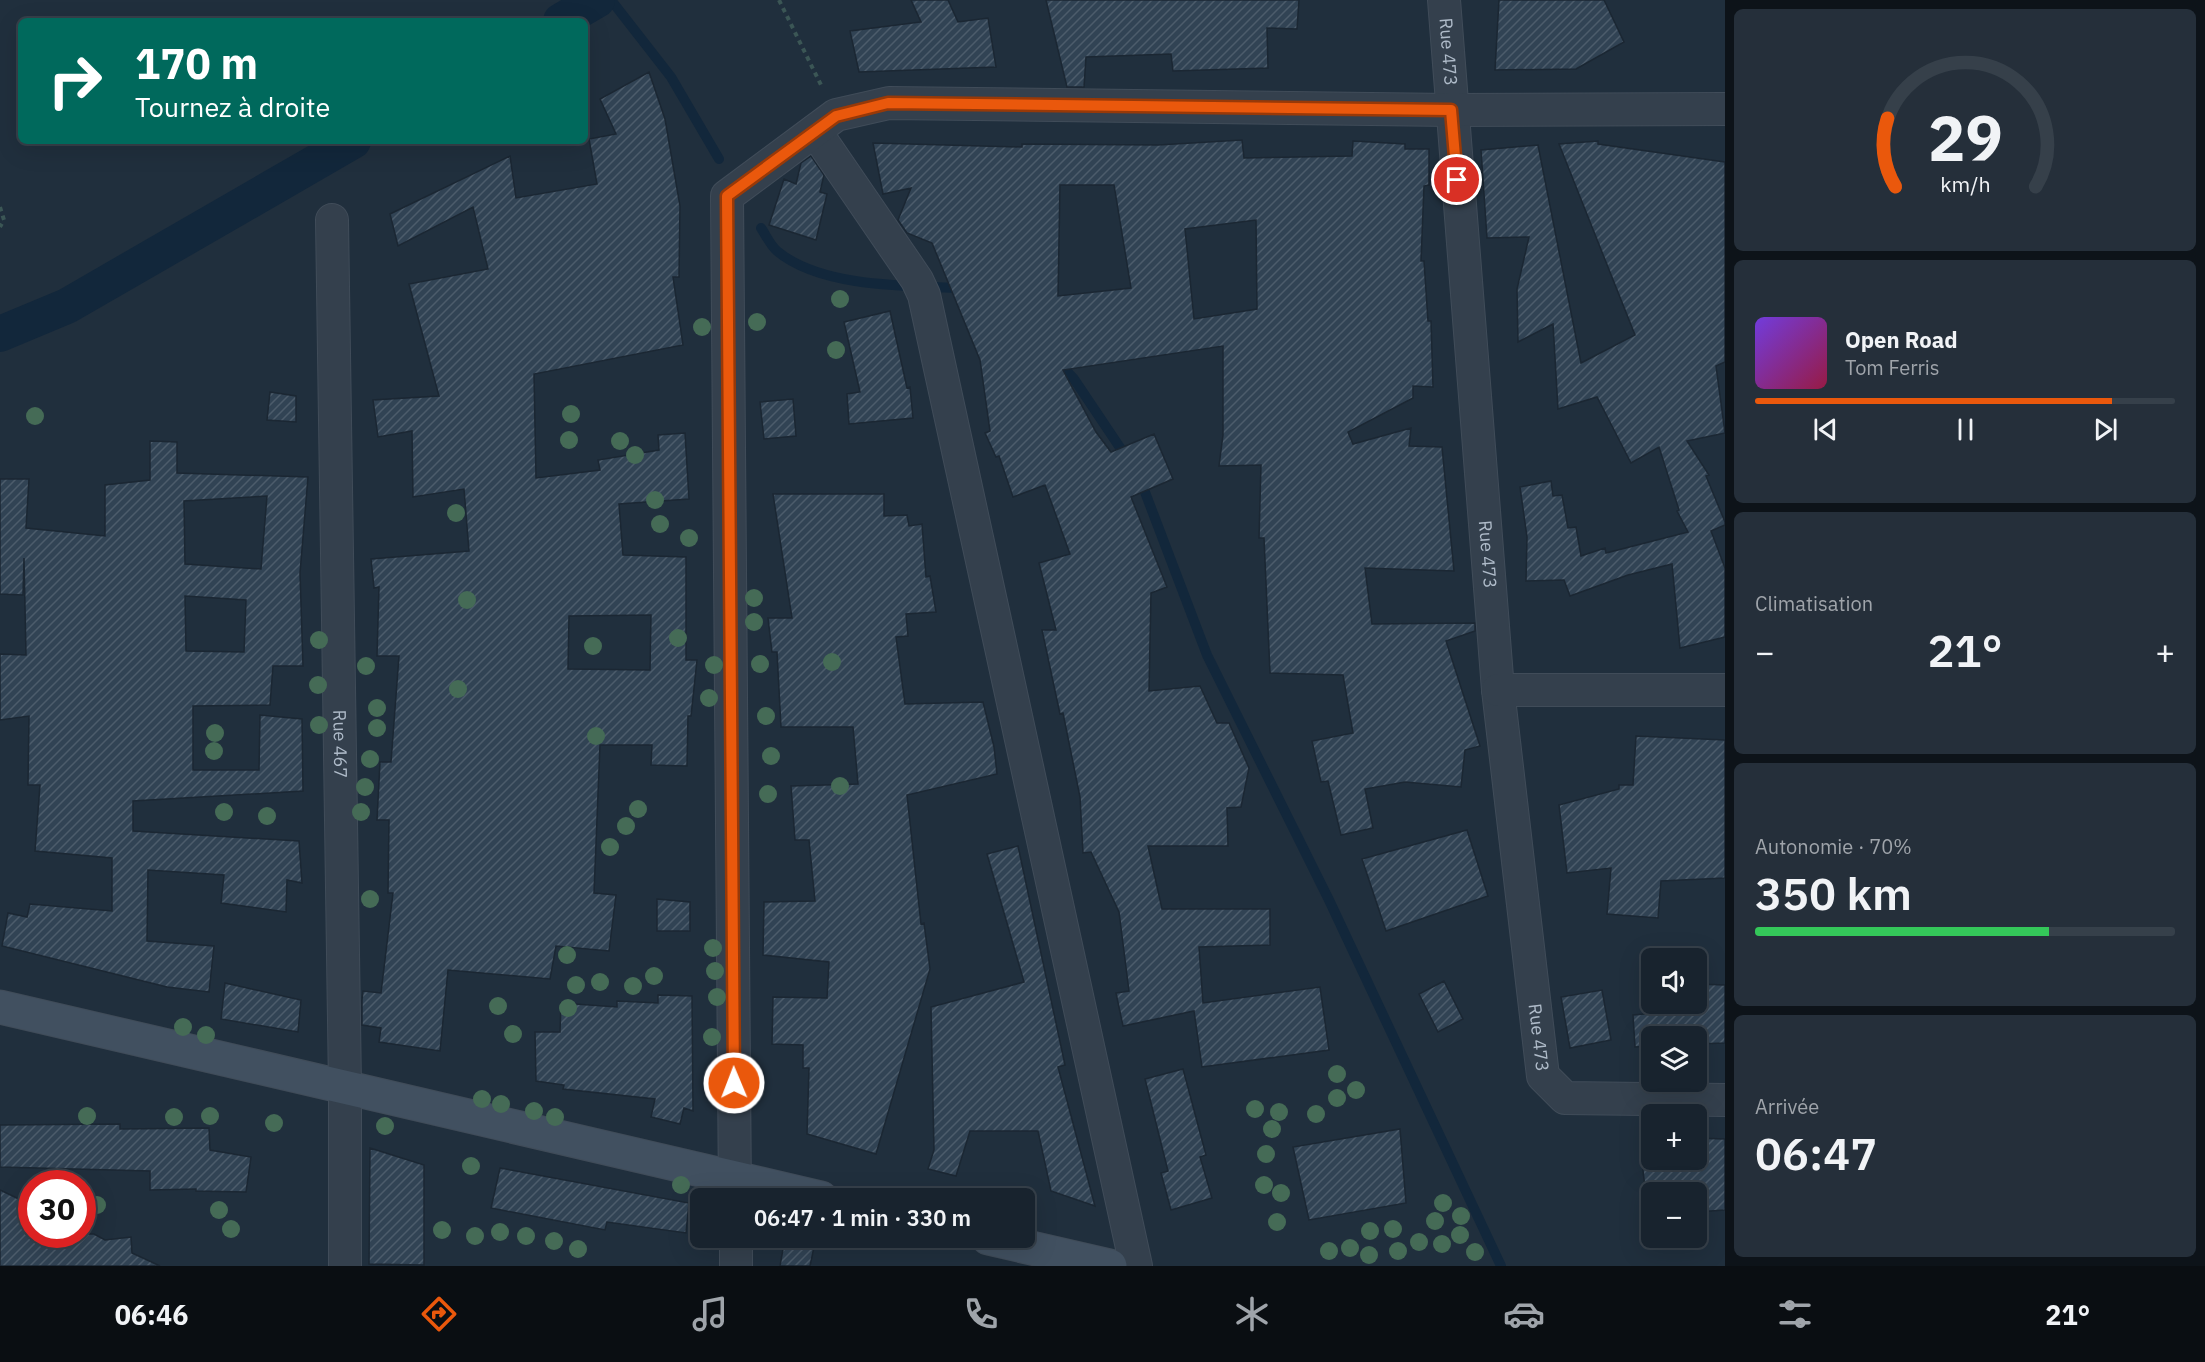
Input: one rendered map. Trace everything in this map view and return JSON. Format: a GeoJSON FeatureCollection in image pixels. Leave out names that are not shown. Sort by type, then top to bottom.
{"type":"FeatureCollection","features":[{"type":"Feature","properties":{"kind":"street","name":"Rue 473"},"geometry":{"type":"LineString","coordinates":[[1444,0],[1498,690],[1543,1076],[1565,1098],[1725,1100]]}},
{"type":"Feature","properties":{"kind":"street"},"geometry":{"type":"LineString","coordinates":[[0,1007],[345,1087],[735,1188],[727,196],[826,123],[888,103],[1451,110],[1725,109]]}},
{"type":"Feature","properties":{"kind":"street"},"geometry":{"type":"LineString","coordinates":[[826,123],[920,287],[1136,1266]]}},
{"type":"Feature","properties":{"kind":"street","name":"Rue 467"},"geometry":{"type":"LineString","coordinates":[[332,220],[345,1087],[345,1266]]}},
{"type":"Feature","properties":{"kind":"street"},"geometry":{"type":"LineString","coordinates":[[1498,690],[1725,690]]}},
{"type":"Feature","properties":{"kind":"street"},"geometry":{"type":"LineString","coordinates":[[736,1248],[736,1266]]}},
{"type":"Feature","properties":{"kind":"street"},"geometry":{"type":"LineString","coordinates":[[1032,1248],[1110,1266]]}},
{"type":"Feature","properties":{"kind":"path"},"geometry":{"type":"LineString","coordinates":[[779,0],[826,123]]}},
{"type":"Feature","properties":{"kind":"path"},"geometry":{"type":"LineString","coordinates":[[0,207],[4,220],[0,228]]}},
{"type":"Feature","properties":{"kind":"building"},"geometry":{"type":"Polygon","coordinates":[[[911,0],[948,0],[958,22],[988,18],[996,67],[859,72],[850,31],[921,22],[911,0]]]}},
{"type":"Feature","properties":{"kind":"building"},"geometry":{"type":"Polygon","coordinates":[[[1046,0],[1299,0],[1297,29],[1267,28],[1268,68],[1173,71],[1171,54],[1086,57],[1084,87],[1067,87],[1046,0]]]}},
{"type":"Feature","properties":{"kind":"building"},"geometry":{"type":"Polygon","coordinates":[[[1499,0],[1604,0],[1624,42],[1576,69],[1495,70],[1499,0]]]}},
{"type":"Feature","properties":{"kind":"building"},"geometry":{"type":"Polygon","coordinates":[[[649,72],[665,119],[680,206],[679,277],[673,277],[683,345],[534,374],[536,478],[600,470],[598,460],[659,450],[658,435],[685,433],[689,499],[619,504],[623,555],[686,557],[686,660],[697,660],[691,716],[688,716],[687,766],[651,765],[652,745],[600,745],[594,893],[616,895],[609,951],[556,946],[550,979],[448,970],[440,1051],[379,1042],[381,1028],[362,1025],[362,1000],[363,991],[381,993],[393,893],[388,893],[389,820],[377,820],[380,762],[391,762],[399,656],[377,656],[379,587],[374,588],[371,559],[469,551],[464,489],[413,497],[412,431],[378,437],[373,400],[439,396],[409,284],[488,269],[473,207],[398,246],[390,214],[510,156],[516,198],[597,184],[589,139],[616,134],[600,99],[649,72]],[[651,615],[569,616],[568,669],[650,670],[651,615]]]}},
{"type":"Feature","properties":{"kind":"building"},"geometry":{"type":"Polygon","coordinates":[[[1242,140],[1244,158],[1352,156],[1353,141],[1405,144],[1405,149],[1429,149],[1429,185],[1424,186],[1421,261],[1424,261],[1428,321],[1431,321],[1433,387],[1413,386],[1413,398],[1348,432],[1353,444],[1411,428],[1409,446],[1442,447],[1454,571],[1365,568],[1372,624],[1475,623],[1475,631],[1446,641],[1480,746],[1465,750],[1461,787],[1405,782],[1365,789],[1373,828],[1341,835],[1328,781],[1321,782],[1312,741],[1353,733],[1343,675],[1270,673],[1264,538],[1259,538],[1261,465],[1219,466],[1223,435],[1223,346],[1063,370],[1096,432],[1111,452],[1154,434],[1173,479],[1131,497],[1167,587],[1151,593],[1149,691],[1200,686],[1217,723],[1229,723],[1249,768],[1241,807],[1227,808],[1228,846],[1148,846],[1162,909],[1270,909],[1270,945],[1199,947],[1203,1003],[1320,987],[1329,1050],[1202,1067],[1194,1011],[1123,1026],[1116,993],[1129,991],[1119,912],[1091,852],[1083,853],[1080,797],[1063,713],[1060,714],[1042,630],[1056,630],[1039,563],[1070,554],[1045,485],[1013,497],[999,456],[996,457],[985,433],[990,431],[980,360],[932,243],[907,233],[898,220],[911,188],[883,194],[873,143],[1022,147],[1022,144],[1158,145],[1242,140]],[[1060,185],[1058,296],[1131,288],[1114,185],[1060,185]],[[1256,220],[1185,229],[1194,319],[1257,309],[1256,220]]]}},
{"type":"Feature","properties":{"kind":"building"},"geometry":{"type":"Polygon","coordinates":[[[1598,141],[1598,144],[1725,162],[1725,362],[1716,366],[1725,433],[1687,441],[1709,475],[1706,476],[1725,522],[1725,525],[1711,531],[1725,568],[1725,637],[1680,648],[1672,564],[1628,575],[1570,596],[1564,580],[1526,581],[1527,537],[1520,487],[1551,481],[1553,496],[1562,495],[1568,528],[1576,527],[1581,556],[1605,548],[1606,553],[1688,532],[1677,511],[1679,510],[1659,447],[1631,463],[1597,397],[1558,409],[1553,324],[1518,342],[1517,289],[1529,237],[1487,238],[1481,150],[1538,145],[1581,363],[1635,335],[1559,144],[1598,141]]]}},
{"type":"Feature","properties":{"kind":"building"},"geometry":{"type":"Polygon","coordinates":[[[811,156],[824,175],[820,192],[827,194],[816,240],[769,225],[784,179],[796,184],[801,163],[811,156]]]}},
{"type":"Feature","properties":{"kind":"building"},"geometry":{"type":"Polygon","coordinates":[[[890,311],[907,388],[910,387],[913,418],[849,424],[847,394],[860,392],[844,322],[890,311]]]}},
{"type":"Feature","properties":{"kind":"building"},"geometry":{"type":"Polygon","coordinates":[[[270,392],[296,396],[296,422],[267,420],[270,392]]]}},
{"type":"Feature","properties":{"kind":"building"},"geometry":{"type":"Polygon","coordinates":[[[793,399],[796,436],[764,439],[760,402],[793,399]]]}},
{"type":"Feature","properties":{"kind":"building"},"geometry":{"type":"Polygon","coordinates":[[[150,441],[177,442],[177,473],[308,477],[300,573],[303,666],[273,666],[270,705],[193,706],[193,770],[259,770],[260,715],[302,719],[303,791],[133,801],[133,831],[299,841],[302,883],[287,880],[286,912],[221,903],[224,875],[148,870],[147,941],[214,946],[209,992],[167,987],[2,946],[8,913],[27,917],[30,904],[112,911],[112,858],[35,851],[40,785],[28,785],[29,716],[0,720],[0,654],[26,655],[24,558],[23,595],[0,594],[0,479],[29,479],[26,528],[105,536],[105,485],[150,480],[150,441]],[[267,496],[184,501],[185,564],[261,569],[267,496]],[[185,596],[186,651],[244,652],[246,600],[185,596]]]}},
{"type":"Feature","properties":{"kind":"building"},"geometry":{"type":"Polygon","coordinates":[[[773,494],[884,494],[884,516],[907,515],[909,526],[922,524],[926,577],[930,576],[936,612],[906,614],[908,636],[896,637],[905,704],[983,702],[994,747],[997,774],[907,795],[921,924],[924,923],[930,969],[876,1154],[807,1134],[809,1068],[803,1068],[803,1045],[772,1044],[773,997],[827,998],[829,962],[763,955],[764,902],[815,901],[809,840],[795,840],[791,786],[858,784],[853,727],[781,727],[777,652],[772,652],[768,618],[792,618],[773,494]]]}},
{"type":"Feature","properties":{"kind":"building"},"geometry":{"type":"Polygon","coordinates":[[[1636,736],[1725,740],[1725,878],[1661,881],[1658,918],[1607,914],[1611,868],[1567,873],[1559,805],[1619,789],[1619,785],[1633,785],[1636,736]]]}},
{"type":"Feature","properties":{"kind":"building"},"geometry":{"type":"Polygon","coordinates":[[[1467,830],[1488,896],[1386,931],[1362,859],[1467,830]]]}},
{"type":"Feature","properties":{"kind":"building"},"geometry":{"type":"Polygon","coordinates":[[[1018,846],[1065,1065],[1058,1067],[1095,1206],[1051,1191],[1038,1131],[970,1131],[956,1176],[928,1169],[934,1150],[931,1007],[1024,982],[987,854],[1018,846]]]}},
{"type":"Feature","properties":{"kind":"building"},"geometry":{"type":"Polygon","coordinates":[[[657,899],[690,902],[690,931],[657,931],[657,899]]]}},
{"type":"Feature","properties":{"kind":"building"},"geometry":{"type":"Polygon","coordinates":[[[1444,981],[1463,1019],[1438,1032],[1419,994],[1444,981]]]}},
{"type":"Feature","properties":{"kind":"building"},"geometry":{"type":"Polygon","coordinates":[[[225,983],[301,1000],[298,1032],[221,1019],[225,983]]]}},
{"type":"Feature","properties":{"kind":"building"},"geometry":{"type":"Polygon","coordinates":[[[1707,984],[1725,985],[1725,1043],[1707,1044],[1707,1026],[1641,1026],[1641,1047],[1635,1047],[1633,1015],[1707,1014],[1707,984]]]}},
{"type":"Feature","properties":{"kind":"building"},"geometry":{"type":"Polygon","coordinates":[[[1602,990],[1611,1040],[1570,1048],[1561,997],[1602,990]]]}},
{"type":"Feature","properties":{"kind":"building"},"geometry":{"type":"Polygon","coordinates":[[[658,995],[692,996],[693,1111],[684,1108],[680,1124],[651,1117],[655,1099],[563,1089],[564,1085],[536,1081],[535,1032],[560,1032],[561,1003],[617,1007],[617,1001],[658,1003],[658,995]]]}},
{"type":"Feature","properties":{"kind":"building"},"geometry":{"type":"Polygon","coordinates":[[[1183,1069],[1206,1155],[1200,1157],[1212,1198],[1171,1210],[1161,1173],[1168,1171],[1145,1079],[1183,1069]]]}},
{"type":"Feature","properties":{"kind":"building"},"geometry":{"type":"Polygon","coordinates":[[[120,1124],[120,1129],[209,1128],[210,1150],[251,1157],[246,1192],[196,1191],[196,1189],[150,1190],[150,1171],[0,1167],[0,1125],[120,1124]]]}},
{"type":"Feature","properties":{"kind":"building"},"geometry":{"type":"Polygon","coordinates":[[[1400,1129],[1406,1203],[1309,1220],[1293,1147],[1400,1129]]]}},
{"type":"Feature","properties":{"kind":"building"},"geometry":{"type":"Polygon","coordinates":[[[1707,1138],[1725,1139],[1725,1210],[1707,1211],[1707,1182],[1644,1182],[1643,1170],[1707,1170],[1707,1138]]]}},
{"type":"Feature","properties":{"kind":"building"},"geometry":{"type":"Polygon","coordinates":[[[370,1148],[424,1165],[424,1265],[369,1264],[370,1148]]]}},
{"type":"Feature","properties":{"kind":"building"},"geometry":{"type":"Polygon","coordinates":[[[500,1168],[689,1203],[686,1233],[607,1222],[605,1230],[491,1208],[500,1168]]]}},
{"type":"Feature","properties":{"kind":"building"},"geometry":{"type":"Polygon","coordinates":[[[0,1190],[18,1199],[18,1248],[96,1248],[96,1235],[105,1240],[131,1237],[132,1253],[160,1266],[0,1266],[0,1190]]]}},
{"type":"Feature","properties":{"kind":"building"},"geometry":{"type":"Polygon","coordinates":[[[783,1248],[814,1248],[810,1266],[780,1266],[783,1248]]]}},
{"type":"Feature","properties":{"kind":"waterway"},"geometry":{"type":"LineString","coordinates":[[566,18],[597,0]]}},
{"type":"Feature","properties":{"kind":"waterway"},"geometry":{"type":"LineString","coordinates":[[611,0],[671,77],[719,159]]}},
{"type":"Feature","properties":{"kind":"waterway"},"geometry":{"type":"LineString","coordinates":[[0,334],[67,306],[348,144]]}},
{"type":"Feature","properties":{"kind":"waterway"},"geometry":{"type":"LineString","coordinates":[[761,228],[777,251],[795,263],[817,272],[866,283],[964,288]]}},
{"type":"Feature","properties":{"kind":"waterway"},"geometry":{"type":"LineString","coordinates":[[1055,359],[1074,379],[1127,458]]}},
{"type":"Feature","properties":{"kind":"waterway"},"geometry":{"type":"LineString","coordinates":[[1140,479],[1207,655],[1329,900],[1501,1266]]}},
{"type":"Feature","properties":{"kind":"route"},"geometry":{"type":"LineString","coordinates":[[734,1083],[727,196],[836,116],[888,103],[1451,110],[1457,180]]}}]}
